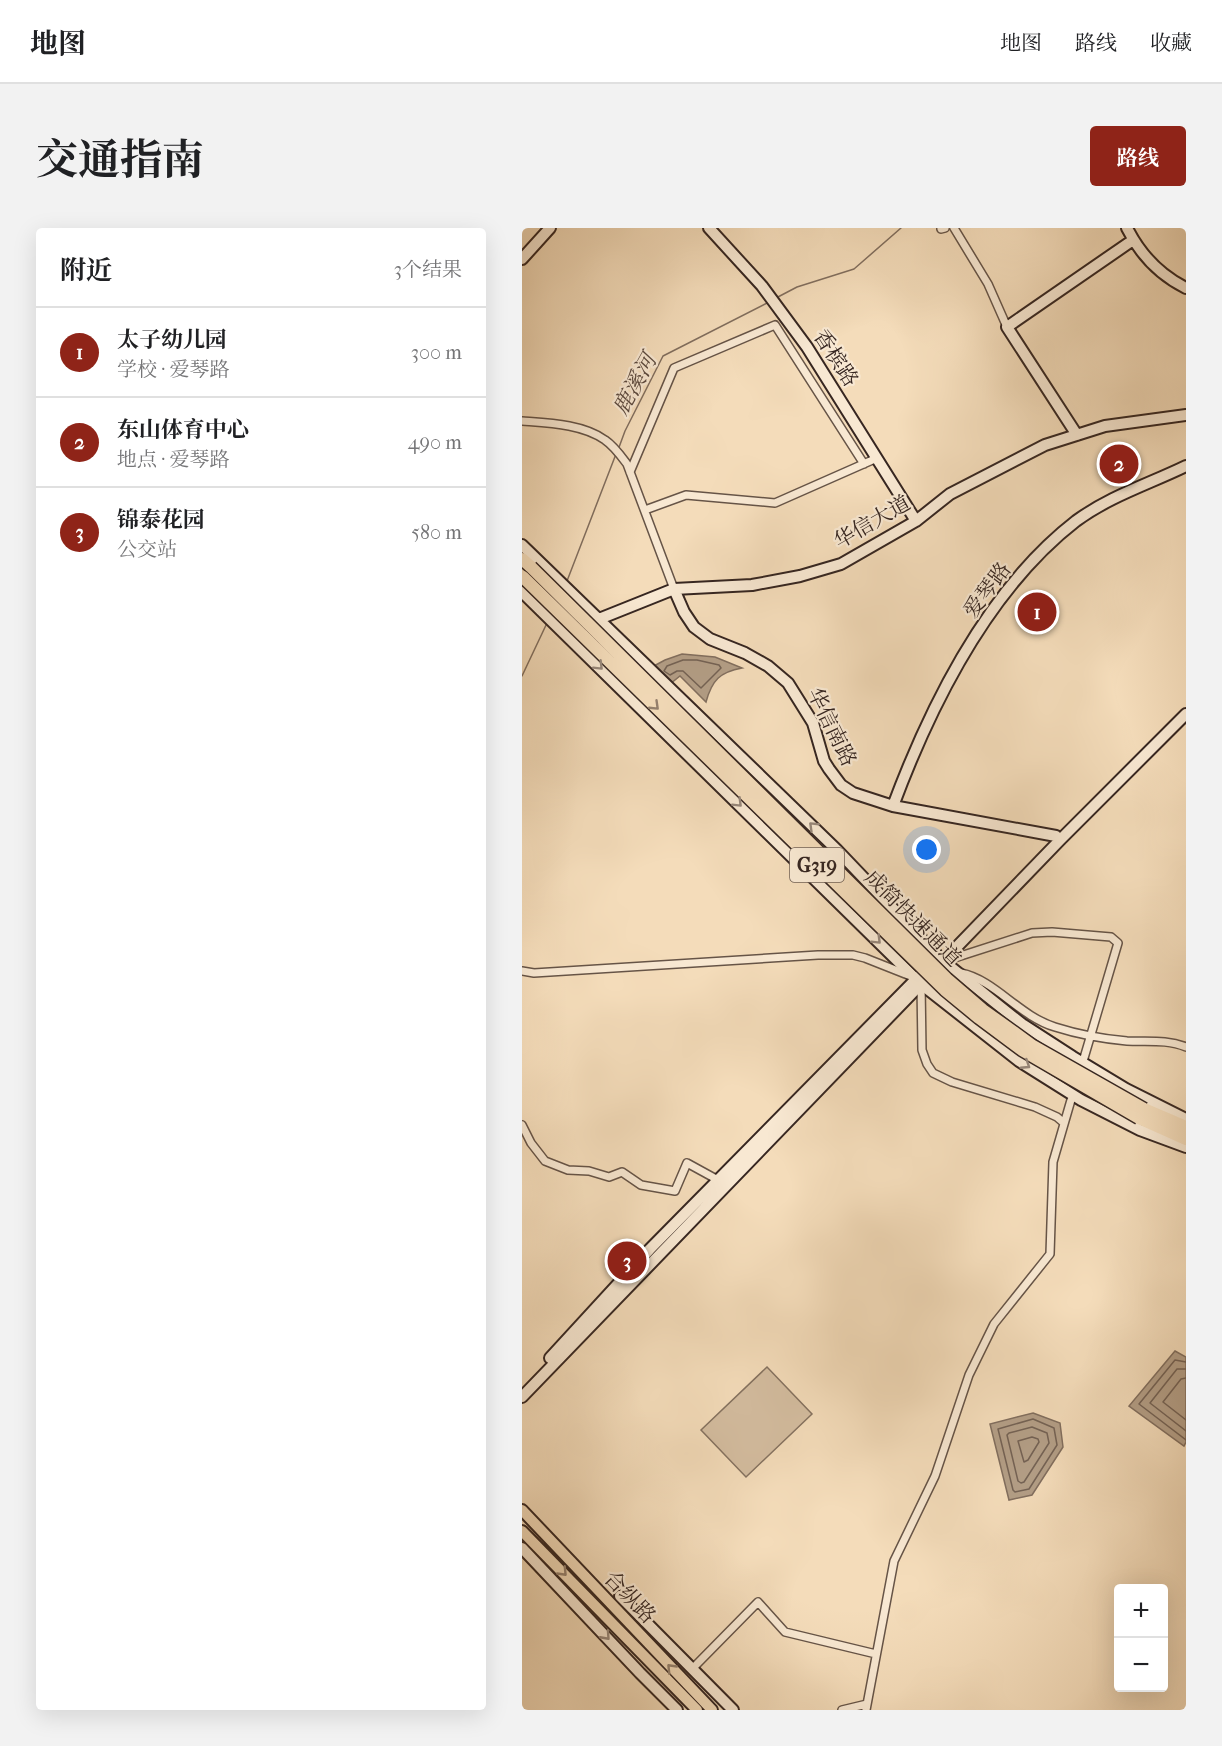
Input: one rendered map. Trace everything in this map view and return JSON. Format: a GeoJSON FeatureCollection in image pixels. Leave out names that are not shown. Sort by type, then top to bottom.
{"type":"FeatureCollection","features":[{"type":"Feature","properties":{"kind":"highway","name":"成简快速通道"},"geometry":{"type":"LineString","coordinates":[[524,570],[947,979],[983,1010],[1033,1046],[1186,1139]]}},
{"type":"Feature","properties":{"kind":"highway","name":"成简快速通道"},"geometry":{"type":"LineString","coordinates":[[1142,1113],[1186,1127]]}},
{"type":"Feature","properties":{"kind":"main road","name":"合纵路"},"geometry":{"type":"LineString","coordinates":[[522,1510],[712,1710]]}},
{"type":"Feature","properties":{"kind":"main road","name":"合纵路"},"geometry":{"type":"LineString","coordinates":[[522,1531],[697,1710]]}},
{"type":"Feature","properties":{"kind":"street"},"geometry":{"type":"LineString","coordinates":[[522,259],[550,228]]}},
{"type":"Feature","properties":{"kind":"street","name":"香槟路"},"geometry":{"type":"LineString","coordinates":[[709,228],[762,286],[807,347],[916,521]]}},
{"type":"Feature","properties":{"kind":"street"},"geometry":{"type":"LineString","coordinates":[[954,228],[988,284],[1007,327],[1077,435]]}},
{"type":"Feature","properties":{"kind":"street"},"geometry":{"type":"LineString","coordinates":[[1127,228],[1144,255],[1171,280],[1186,288]]}},
{"type":"Feature","properties":{"kind":"street"},"geometry":{"type":"LineString","coordinates":[[1007,327],[1133,240]]}},
{"type":"Feature","properties":{"kind":"street"},"geometry":{"type":"LineString","coordinates":[[628,468],[674,368],[775,325],[864,464]]}},
{"type":"Feature","properties":{"kind":"street","name":"华信大道"},"geometry":{"type":"LineString","coordinates":[[569,637],[597,619],[674,589],[752,585],[800,576],[841,564],[916,521],[950,494],[1000,466],[1046,445],[1105,426],[1186,415]]}},
{"type":"Feature","properties":{"kind":"street"},"geometry":{"type":"LineString","coordinates":[[522,421],[562,425],[604,439],[618,452],[628,468],[674,589]]}},
{"type":"Feature","properties":{"kind":"street"},"geometry":{"type":"LineString","coordinates":[[645,510],[686,495],[775,503],[877,459]]}},
{"type":"Feature","properties":{"kind":"street","name":"爱琴路"},"geometry":{"type":"LineString","coordinates":[[893,806],[945,688],[967,650],[1014,582],[1040,554],[1077,521],[1118,495],[1186,466]]}},
{"type":"Feature","properties":{"kind":"street"},"geometry":{"type":"LineString","coordinates":[[522,546],[837,850],[940,959],[1022,1024],[1126,1089],[1186,1119]]}},
{"type":"Feature","properties":{"kind":"street","name":"华信南路"},"geometry":{"type":"LineString","coordinates":[[674,589],[684,612],[694,627],[710,639],[745,653],[768,666],[788,683],[813,723],[824,762],[841,785],[864,798],[893,806],[1058,838]]}},
{"type":"Feature","properties":{"kind":"street"},"geometry":{"type":"LineString","coordinates":[[522,592],[918,981],[1019,1061],[1072,1094],[1140,1130],[1186,1147]]}},
{"type":"Feature","properties":{"kind":"street"},"geometry":{"type":"LineString","coordinates":[[522,1387],[718,1180],[940,959],[1186,705]]}},
{"type":"Feature","properties":{"kind":"street"},"geometry":{"type":"LineString","coordinates":[[1058,838],[1186,714]]}},
{"type":"Feature","properties":{"kind":"street"},"geometry":{"type":"LineString","coordinates":[[940,959],[1040,932],[1117,940],[1084,1058]]}},
{"type":"Feature","properties":{"kind":"street"},"geometry":{"type":"LineString","coordinates":[[522,971],[853,955],[878,961],[918,981]]}},
{"type":"Feature","properties":{"kind":"street"},"geometry":{"type":"LineString","coordinates":[[957,972],[976,976],[1022,1011],[1062,1029],[1126,1041],[1166,1042],[1186,1047]]}},
{"type":"Feature","properties":{"kind":"street"},"geometry":{"type":"LineString","coordinates":[[918,981],[922,1050],[933,1072],[952,1082],[1035,1107],[1064,1123]]}},
{"type":"Feature","properties":{"kind":"street"},"geometry":{"type":"LineString","coordinates":[[522,1397],[918,981]]}},
{"type":"Feature","properties":{"kind":"street"},"geometry":{"type":"LineString","coordinates":[[842,1710],[867,1707],[894,1562],[935,1476],[969,1375],[994,1324],[1050,1254],[1053,1162],[1071,1100]]}},
{"type":"Feature","properties":{"kind":"street"},"geometry":{"type":"LineString","coordinates":[[522,1125],[531,1143],[546,1161],[568,1170],[589,1171],[609,1178],[622,1172],[640,1185],[675,1191],[687,1163],[718,1180]]}},
{"type":"Feature","properties":{"kind":"street"},"geometry":{"type":"LineString","coordinates":[[522,1548],[677,1710]]}},
{"type":"Feature","properties":{"kind":"street"},"geometry":{"type":"LineString","coordinates":[[620,1596],[733,1710]]}},
{"type":"Feature","properties":{"kind":"street"},"geometry":{"type":"LineString","coordinates":[[696,1665],[758,1602],[785,1632],[876,1654]]}},
{"type":"Feature","properties":{"kind":"shaded area"},"geometry":{"type":"Polygon","coordinates":[[[767,1367],[812,1414],[746,1477],[701,1430],[767,1367]]]}},
{"type":"Feature","properties":{"kind":"water"},"geometry":{"type":"Polygon","coordinates":[[[682,654],[715,657],[742,668],[718,678],[706,702],[680,676],[670,684],[652,667],[682,654]]]}},
{"type":"Feature","properties":{"kind":"water"},"geometry":{"type":"Polygon","coordinates":[[[1175,1351],[1186,1357],[1186,1442],[1184,1446],[1129,1406],[1175,1351]]]}},
{"type":"Feature","properties":{"kind":"water"},"geometry":{"type":"Polygon","coordinates":[[[1033,1413],[1060,1423],[1063,1447],[1032,1495],[1009,1500],[990,1424],[1033,1413]]]}},
{"type":"Feature","properties":{"kind":"waterway","name":"鹿溪河"},"geometry":{"type":"LineString","coordinates":[[776,298],[797,287],[854,269],[901,228]]}},
{"type":"Feature","properties":{"kind":"waterway","name":"鹿溪河"},"geometry":{"type":"LineString","coordinates":[[618,450],[625,431],[663,356],[769,302]]}},
{"type":"Feature","properties":{"kind":"waterway","name":"鹿溪河"},"geometry":{"type":"LineString","coordinates":[[567,581],[616,454]]}},
{"type":"Feature","properties":{"kind":"waterway","name":"鹿溪河"},"geometry":{"type":"LineString","coordinates":[[522,676],[547,623]]}},
{"type":"Feature","properties":{"kind":"place","name":"东山体育中心"},"geometry":{"type":"Point","coordinates":[1119,464]}},
{"type":"Feature","properties":{"kind":"place","name":"太子幼儿园"},"geometry":{"type":"Point","coordinates":[1037,612]}},
{"type":"Feature","properties":{"kind":"place","name":"锦泰花园"},"geometry":{"type":"Point","coordinates":[627,1261]}}]}
